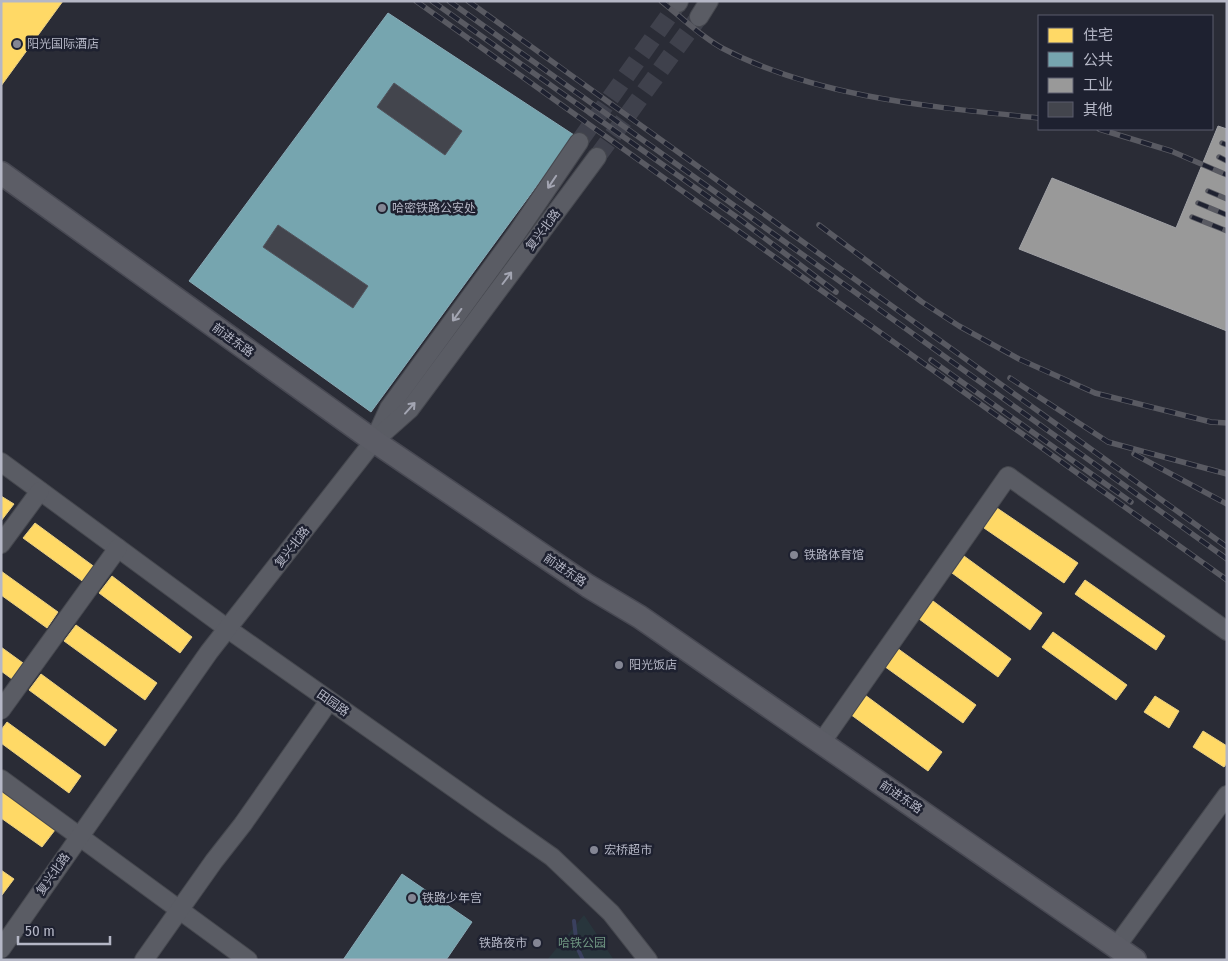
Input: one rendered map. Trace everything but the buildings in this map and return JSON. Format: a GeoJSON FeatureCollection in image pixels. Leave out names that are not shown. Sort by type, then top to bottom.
{"type":"FeatureCollection","features":[{"type":"Feature","properties":{"kind":"main road","name":"前进东路"},"geometry":{"type":"LineString","coordinates":[[1,174],[374,441],[588,586],[640,617],[821,743],[936,820],[1135,960]]}},
{"type":"Feature","properties":{"kind":"street"},"geometry":{"type":"LineString","coordinates":[[699,17],[709,1]]}},
{"type":"Feature","properties":{"kind":"street"},"geometry":{"type":"LineString","coordinates":[[374,441],[389,408],[517,233],[579,142]]}},
{"type":"Feature","properties":{"kind":"street","name":"复兴北路"},"geometry":{"type":"LineString","coordinates":[[1,949],[209,652],[374,441],[410,408],[597,157]]}},
{"type":"Feature","properties":{"kind":"street","name":"田园路"},"geometry":{"type":"LineString","coordinates":[[1,462],[228,629],[552,857],[612,913],[648,960]]}},
{"type":"Feature","properties":{"kind":"street"},"geometry":{"type":"LineString","coordinates":[[821,743],[1008,476],[1227,631]]}},
{"type":"Feature","properties":{"kind":"street"},"geometry":{"type":"LineString","coordinates":[[1,544],[40,491]]}},
{"type":"Feature","properties":{"kind":"street"},"geometry":{"type":"LineString","coordinates":[[1,710],[118,548]]}},
{"type":"Feature","properties":{"kind":"street"},"geometry":{"type":"LineString","coordinates":[[144,960],[179,909],[243,824],[329,700]]}},
{"type":"Feature","properties":{"kind":"street"},"geometry":{"type":"LineString","coordinates":[[1,779],[248,960]]}},
{"type":"Feature","properties":{"kind":"street"},"geometry":{"type":"LineString","coordinates":[[1116,947],[1227,795]]}},
{"type":"Feature","properties":{"kind":"green space","name":"哈铁公园"},"geometry":{"type":"Polygon","coordinates":[[[584,915],[614,960],[547,960],[584,915]]]}},
{"type":"Feature","properties":{"kind":"waterway"},"geometry":{"type":"LineString","coordinates":[[574,921],[577,947],[583,960]]}},
{"type":"Feature","properties":{"kind":"tunnel"},"geometry":{"type":"LineString","coordinates":[[579,142],[678,3]]}},
{"type":"Feature","properties":{"kind":"tunnel"},"geometry":{"type":"LineString","coordinates":[[597,157],[699,17]]}},
{"type":"Feature","properties":{"kind":"railway"},"geometry":{"type":"LineString","coordinates":[[416,1],[1227,580]]}},
{"type":"Feature","properties":{"kind":"railway"},"geometry":{"type":"LineString","coordinates":[[432,1],[738,218],[836,292]]}},
{"type":"Feature","properties":{"kind":"railway"},"geometry":{"type":"LineString","coordinates":[[449,1],[1227,559]]}},
{"type":"Feature","properties":{"kind":"railway"},"geometry":{"type":"LineString","coordinates":[[468,1],[1227,547]]}},
{"type":"Feature","properties":{"kind":"railway"},"geometry":{"type":"LineString","coordinates":[[661,1],[698,32],[722,48],[759,65],[797,78],[877,98],[1038,118]]}},
{"type":"Feature","properties":{"kind":"railway"},"geometry":{"type":"LineString","coordinates":[[1102,130],[1171,151],[1227,175]]}},
{"type":"Feature","properties":{"kind":"railway"},"geometry":{"type":"LineString","coordinates":[[1222,143],[1227,145]]}},
{"type":"Feature","properties":{"kind":"railway"},"geometry":{"type":"LineString","coordinates":[[1219,157],[1227,161]]}},
{"type":"Feature","properties":{"kind":"railway"},"geometry":{"type":"LineString","coordinates":[[1208,191],[1227,199]]}},
{"type":"Feature","properties":{"kind":"railway"},"geometry":{"type":"LineString","coordinates":[[1198,203],[1227,215]]}},
{"type":"Feature","properties":{"kind":"railway"},"geometry":{"type":"LineString","coordinates":[[1192,217],[1227,231]]}},
{"type":"Feature","properties":{"kind":"railway"},"geometry":{"type":"LineString","coordinates":[[819,225],[922,302],[959,326],[1019,359],[1095,393],[1211,422],[1227,423]]}},
{"type":"Feature","properties":{"kind":"railway"},"geometry":{"type":"LineString","coordinates":[[931,360],[1131,502]]}},
{"type":"Feature","properties":{"kind":"railway"},"geometry":{"type":"LineString","coordinates":[[1010,378],[1108,442],[1227,474]]}},
{"type":"Feature","properties":{"kind":"railway"},"geometry":{"type":"LineString","coordinates":[[1134,454],[1227,504]]}},
{"type":"Feature","properties":{"kind":"place","name":"阳光国际酒店"},"geometry":{"type":"Point","coordinates":[17,44]}},
{"type":"Feature","properties":{"kind":"place","name":"哈密铁路公安处"},"geometry":{"type":"Point","coordinates":[382,208]}},
{"type":"Feature","properties":{"kind":"place","name":"铁路体育馆"},"geometry":{"type":"Point","coordinates":[794,555]}},
{"type":"Feature","properties":{"kind":"place","name":"阳光饭店"},"geometry":{"type":"Point","coordinates":[619,665]}},
{"type":"Feature","properties":{"kind":"place","name":"宏桥超市"},"geometry":{"type":"Point","coordinates":[594,850]}},
{"type":"Feature","properties":{"kind":"place","name":"铁路少年宫"},"geometry":{"type":"Point","coordinates":[412,898]}},
{"type":"Feature","properties":{"kind":"place","name":"铁路夜市"},"geometry":{"type":"Point","coordinates":[537,943]}}]}
